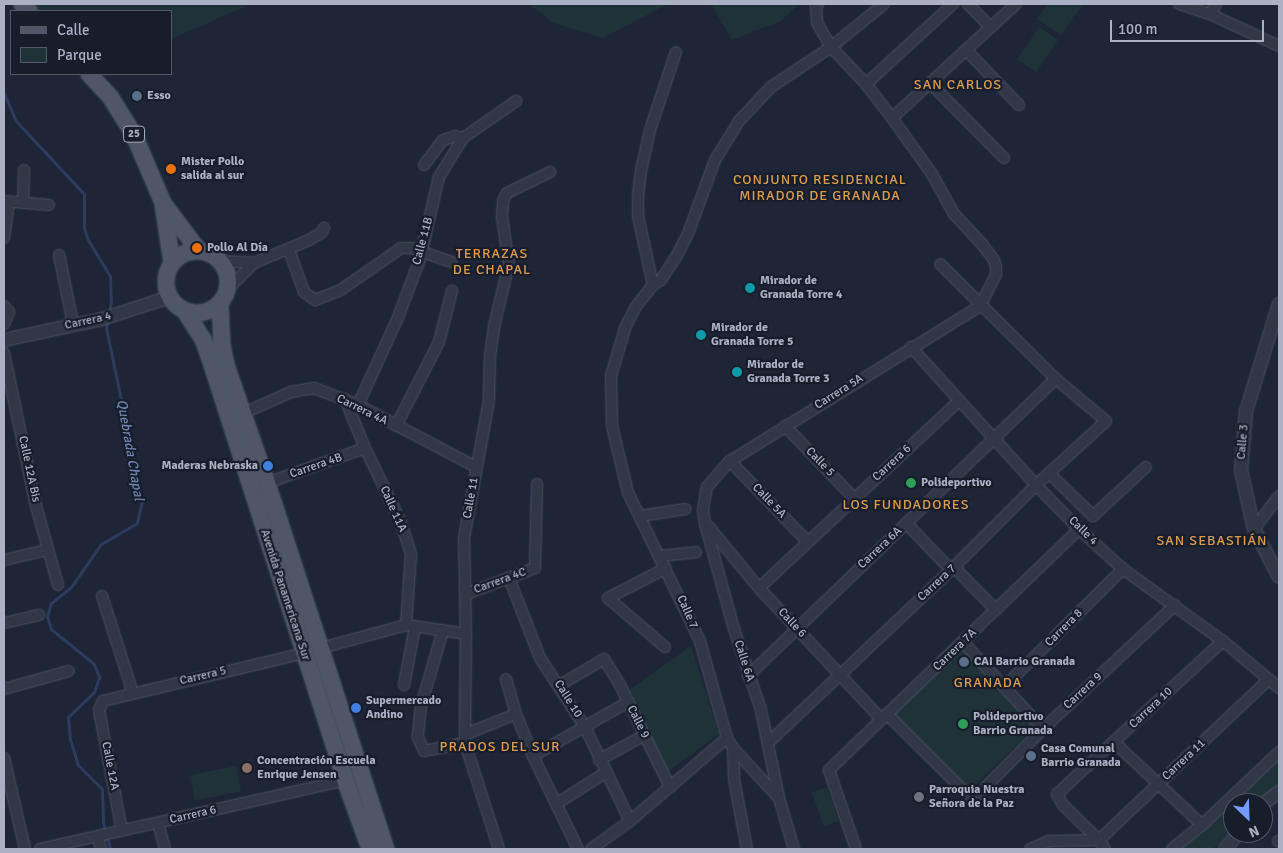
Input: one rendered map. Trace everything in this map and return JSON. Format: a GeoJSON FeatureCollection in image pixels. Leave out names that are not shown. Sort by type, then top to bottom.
{"type":"FeatureCollection","features":[{"type":"Feature","properties":{"kind":"main road","name":"25"},"geometry":{"type":"LineString","coordinates":[[90,75],[111,98],[134,135],[163,203],[200,251]]}},
{"type":"Feature","properties":{"kind":"main road"},"geometry":{"type":"LineString","coordinates":[[163,203],[172,263],[166,278],[170,297],[184,310],[199,313],[214,308],[224,296],[228,274],[220,261],[207,252],[200,251],[184,254],[172,263]]}},
{"type":"Feature","properties":{"kind":"main road","name":"Avenida Panamericana Sur"},"geometry":{"type":"LineString","coordinates":[[224,296],[222,345],[227,368],[244,413],[386,849]]}},
{"type":"Feature","properties":{"kind":"main road","name":"Avenida Panamericana Sur"},"geometry":{"type":"LineString","coordinates":[[184,310],[202,339],[370,849]]}},
{"type":"Feature","properties":{"kind":"street"},"geometry":{"type":"LineString","coordinates":[[818,4],[816,6],[817,23],[831,47],[866,84],[932,174],[954,214],[994,260],[996,274],[980,306]]}},
{"type":"Feature","properties":{"kind":"street","name":"Calle 7"},"geometry":{"type":"LineString","coordinates":[[779,798],[733,748],[727,738],[700,642],[666,568],[628,493],[612,426],[611,376],[624,328],[635,308],[653,285],[661,280],[676,257],[689,231],[715,160],[739,121],[771,86],[831,47],[884,4]]}},
{"type":"Feature","properties":{"kind":"street"},"geometry":{"type":"LineString","coordinates":[[866,84],[953,4]]}},
{"type":"Feature","properties":{"kind":"street"},"geometry":{"type":"LineString","coordinates":[[968,4],[990,27]]}},
{"type":"Feature","properties":{"kind":"street"},"geometry":{"type":"LineString","coordinates":[[892,118],[932,84],[1016,4]]}},
{"type":"Feature","properties":{"kind":"street"},"geometry":{"type":"LineString","coordinates":[[1210,14],[1216,4]]}},
{"type":"Feature","properties":{"kind":"street"},"geometry":{"type":"LineString","coordinates":[[1184,5],[1210,14],[1279,46]]}},
{"type":"Feature","properties":{"kind":"street"},"geometry":{"type":"LineString","coordinates":[[967,51],[1019,105]]}},
{"type":"Feature","properties":{"kind":"street"},"geometry":{"type":"LineString","coordinates":[[653,285],[638,216],[638,195],[648,137],[676,52]]}},
{"type":"Feature","properties":{"kind":"street"},"geometry":{"type":"LineString","coordinates":[[932,84],[1004,158]]}},
{"type":"Feature","properties":{"kind":"street","name":"Calle 11B"},"geometry":{"type":"LineString","coordinates":[[358,405],[397,320],[421,253],[439,177],[463,138],[516,101]]}},
{"type":"Feature","properties":{"kind":"street"},"geometry":{"type":"LineString","coordinates":[[424,165],[442,140],[455,136],[463,138]]}},
{"type":"Feature","properties":{"kind":"street"},"geometry":{"type":"LineString","coordinates":[[23,203],[24,170]]}},
{"type":"Feature","properties":{"kind":"street","name":"Calle 11"},"geometry":{"type":"LineString","coordinates":[[499,849],[465,738],[466,594],[464,538],[489,400],[490,356],[509,264],[502,218],[503,201],[507,193],[550,172]]}},
{"type":"Feature","properties":{"kind":"street"},"geometry":{"type":"LineString","coordinates":[[4,238],[6,202],[49,205]]}},
{"type":"Feature","properties":{"kind":"street"},"geometry":{"type":"LineString","coordinates":[[220,261],[254,263],[290,250],[321,233],[324,228]]}},
{"type":"Feature","properties":{"kind":"street"},"geometry":{"type":"LineString","coordinates":[[290,250],[304,292],[315,300],[338,291],[401,248],[412,248],[421,253],[452,262]]}},
{"type":"Feature","properties":{"kind":"street"},"geometry":{"type":"LineString","coordinates":[[59,255],[72,324]]}},
{"type":"Feature","properties":{"kind":"street"},"geometry":{"type":"LineString","coordinates":[[224,296],[254,263]]}},
{"type":"Feature","properties":{"kind":"street"},"geometry":{"type":"LineString","coordinates":[[940,264],[980,306],[1056,379]]}},
{"type":"Feature","properties":{"kind":"street"},"geometry":{"type":"LineString","coordinates":[[396,426],[439,342],[452,291]]}},
{"type":"Feature","properties":{"kind":"street","name":"Carrera 4"},"geometry":{"type":"LineString","coordinates":[[4,340],[102,319],[170,297]]}},
{"type":"Feature","properties":{"kind":"street","name":"Calle 3"},"geometry":{"type":"LineString","coordinates":[[1279,304],[1246,411],[1241,470],[1254,529],[1279,577]]}},
{"type":"Feature","properties":{"kind":"street"},"geometry":{"type":"LineString","coordinates":[[4,306],[9,312],[4,324]]}},
{"type":"Feature","properties":{"kind":"street","name":"Carrera 5A"},"geometry":{"type":"LineString","coordinates":[[706,524],[703,509],[707,487],[730,462],[911,347],[980,306]]}},
{"type":"Feature","properties":{"kind":"street","name":"Calle 4"},"geometry":{"type":"LineString","coordinates":[[911,347],[1036,485],[1123,569],[1223,641],[1279,688]]}},
{"type":"Feature","properties":{"kind":"street","name":"Calle 12A Bis"},"geometry":{"type":"LineString","coordinates":[[4,353],[47,550],[58,585]]}},
{"type":"Feature","properties":{"kind":"street","name":"Carrera 7"},"geometry":{"type":"LineString","coordinates":[[768,743],[953,568],[1036,485],[1106,421],[1056,379]]}},
{"type":"Feature","properties":{"kind":"street","name":"Carrera 6A"},"geometry":{"type":"LineString","coordinates":[[748,676],[1056,379]]}},
{"type":"Feature","properties":{"kind":"street","name":"Carrera 4A"},"geometry":{"type":"LineString","coordinates":[[244,413],[291,392],[314,388],[358,405],[476,466]]}},
{"type":"Feature","properties":{"kind":"street","name":"Calle 11A"},"geometry":{"type":"LineString","coordinates":[[345,399],[365,448],[400,520],[411,554],[410,626],[404,685]]}},
{"type":"Feature","properties":{"kind":"street","name":"Carrera 6"},"geometry":{"type":"LineString","coordinates":[[759,588],[807,541],[959,401]]}},
{"type":"Feature","properties":{"kind":"street","name":"Calle 5"},"geometry":{"type":"LineString","coordinates":[[786,426],[854,498]]}},
{"type":"Feature","properties":{"kind":"street","name":"Carrera 4B"},"geometry":{"type":"LineString","coordinates":[[267,483],[365,448]]}},
{"type":"Feature","properties":{"kind":"street","name":"Calle 5A"},"geometry":{"type":"LineString","coordinates":[[730,462],[807,541]]}},
{"type":"Feature","properties":{"kind":"street"},"geometry":{"type":"LineString","coordinates":[[1050,474],[1093,516],[1146,467]]}},
{"type":"Feature","properties":{"kind":"street","name":"Carrera 4C"},"geometry":{"type":"LineString","coordinates":[[466,594],[535,568],[537,484]]}},
{"type":"Feature","properties":{"kind":"street"},"geometry":{"type":"LineString","coordinates":[[1254,529],[1279,496]]}},
{"type":"Feature","properties":{"kind":"street"},"geometry":{"type":"LineString","coordinates":[[640,516],[685,509]]}},
{"type":"Feature","properties":{"kind":"street"},"geometry":{"type":"LineString","coordinates":[[906,523],[996,610]]}},
{"type":"Feature","properties":{"kind":"street","name":"Calle 6"},"geometry":{"type":"LineString","coordinates":[[706,524],[759,588],[839,675],[972,800]]}},
{"type":"Feature","properties":{"kind":"street","name":"Calle 6A"},"geometry":{"type":"LineString","coordinates":[[706,524],[748,676],[761,710],[779,798],[794,849]]}},
{"type":"Feature","properties":{"kind":"street","name":"Carrera 7A"},"geometry":{"type":"LineString","coordinates":[[856,849],[829,770],[1079,528]]}},
{"type":"Feature","properties":{"kind":"street"},"geometry":{"type":"LineString","coordinates":[[4,560],[47,550]]}},
{"type":"Feature","properties":{"kind":"street"},"geometry":{"type":"LineString","coordinates":[[660,556],[696,552]]}},
{"type":"Feature","properties":{"kind":"street"},"geometry":{"type":"LineString","coordinates":[[665,647],[608,598],[666,568]]}},
{"type":"Feature","properties":{"kind":"street","name":"Carrera 8"},"geometry":{"type":"LineString","coordinates":[[1004,687],[1123,569]]}},
{"type":"Feature","properties":{"kind":"street","name":"Calle 10"},"geometry":{"type":"LineString","coordinates":[[508,578],[540,658],[560,685],[585,727],[605,773],[630,821]]}},
{"type":"Feature","properties":{"kind":"street"},"geometry":{"type":"LineString","coordinates":[[102,596],[133,693]]}},
{"type":"Feature","properties":{"kind":"street","name":"Carrera 9"},"geometry":{"type":"LineString","coordinates":[[972,800],[1043,729],[1175,605]]}},
{"type":"Feature","properties":{"kind":"street"},"geometry":{"type":"LineString","coordinates":[[4,623],[39,615]]}},
{"type":"Feature","properties":{"kind":"street"},"geometry":{"type":"LineString","coordinates":[[321,648],[410,626],[466,634]]}},
{"type":"Feature","properties":{"kind":"street"},"geometry":{"type":"LineString","coordinates":[[443,630],[421,706],[418,737],[424,751],[465,738],[516,714]]}},
{"type":"Feature","properties":{"kind":"street","name":"Carrera 10"},"geometry":{"type":"LineString","coordinates":[[1102,845],[1063,805],[1057,794],[1223,641]]}},
{"type":"Feature","properties":{"kind":"street"},"geometry":{"type":"LineString","coordinates":[[963,642],[1043,729]]}},
{"type":"Feature","properties":{"kind":"street","name":"Carrera 5"},"geometry":{"type":"LineString","coordinates":[[103,701],[304,653]]}},
{"type":"Feature","properties":{"kind":"street","name":"Calle 9"},"geometry":{"type":"LineString","coordinates":[[560,685],[604,659],[628,702],[670,787]]}},
{"type":"Feature","properties":{"kind":"street"},"geometry":{"type":"LineString","coordinates":[[4,689],[69,671]]}},
{"type":"Feature","properties":{"kind":"street"},"geometry":{"type":"LineString","coordinates":[[506,679],[516,714],[533,756],[578,849]]}},
{"type":"Feature","properties":{"kind":"street","name":"Carrera 11"},"geometry":{"type":"LineString","coordinates":[[1102,845],[1159,784],[1268,680]]}},
{"type":"Feature","properties":{"kind":"street","name":"Calle 12A"},"geometry":{"type":"LineString","coordinates":[[103,701],[99,710],[119,832]]}},
{"type":"Feature","properties":{"kind":"street"},"geometry":{"type":"LineString","coordinates":[[533,756],[628,702]]}},
{"type":"Feature","properties":{"kind":"street"},"geometry":{"type":"LineString","coordinates":[[599,760],[645,735]]}},
{"type":"Feature","properties":{"kind":"street"},"geometry":{"type":"LineString","coordinates":[[591,849],[630,821],[727,738]]}},
{"type":"Feature","properties":{"kind":"street"},"geometry":{"type":"LineString","coordinates":[[1114,742],[1202,825]]}},
{"type":"Feature","properties":{"kind":"street"},"geometry":{"type":"LineString","coordinates":[[733,748],[734,779],[747,849]]}},
{"type":"Feature","properties":{"kind":"street"},"geometry":{"type":"LineString","coordinates":[[1172,849],[1202,825],[1279,752]]}},
{"type":"Feature","properties":{"kind":"street"},"geometry":{"type":"LineString","coordinates":[[4,758],[25,849]]}},
{"type":"Feature","properties":{"kind":"street"},"geometry":{"type":"LineString","coordinates":[[556,804],[605,773]]}},
{"type":"Feature","properties":{"kind":"street","name":"Carrera 6"},"geometry":{"type":"LineString","coordinates":[[40,849],[346,780]]}},
{"type":"Feature","properties":{"kind":"street"},"geometry":{"type":"LineString","coordinates":[[158,823],[164,849]]}},
{"type":"Feature","properties":{"kind":"street"},"geometry":{"type":"LineString","coordinates":[[100,836],[101,849]]}},
{"type":"Feature","properties":{"kind":"street"},"geometry":{"type":"LineString","coordinates":[[1030,849],[1049,841],[1102,845]]}},
{"type":"Feature","properties":{"kind":"green space"},"geometry":{"type":"Polygon","coordinates":[[[23,4],[251,4],[172,39],[172,10],[26,10],[23,4]]]}},
{"type":"Feature","properties":{"kind":"green space"},"geometry":{"type":"Polygon","coordinates":[[[529,4],[668,4],[603,38],[553,23],[529,4]]]}},
{"type":"Feature","properties":{"kind":"green space"},"geometry":{"type":"Polygon","coordinates":[[[711,4],[799,4],[781,21],[732,40],[711,4]]]}},
{"type":"Feature","properties":{"kind":"green space"},"geometry":{"type":"Polygon","coordinates":[[[1047,4],[1083,4],[1061,35],[1037,19],[1047,4]]]}},
{"type":"Feature","properties":{"kind":"green space"},"geometry":{"type":"Polygon","coordinates":[[[1039,27],[1058,40],[1036,72],[1017,59],[1039,27]]]}},
{"type":"Feature","properties":{"kind":"green space"},"geometry":{"type":"Polygon","coordinates":[[[691,646],[719,734],[667,772],[629,690],[691,646]]]}},
{"type":"Feature","properties":{"kind":"green space","name":"Polideportivo Barrio Granada"},"geometry":{"type":"Polygon","coordinates":[[[962,648],[1036,728],[961,798],[887,718],[962,648]]]}},
{"type":"Feature","properties":{"kind":"green space"},"geometry":{"type":"Polygon","coordinates":[[[1279,758],[1279,786],[1269,793],[1241,793],[1279,758]]]}},
{"type":"Feature","properties":{"kind":"green space"},"geometry":{"type":"Polygon","coordinates":[[[236,766],[241,792],[195,800],[190,775],[236,766]]]}},
{"type":"Feature","properties":{"kind":"green space"},"geometry":{"type":"Polygon","coordinates":[[[827,787],[839,821],[824,826],[812,792],[827,787]]]}},
{"type":"Feature","properties":{"kind":"green space"},"geometry":{"type":"Polygon","coordinates":[[[1223,809],[1223,840],[1220,844],[1212,849],[1180,849],[1223,809]]]}},
{"type":"Feature","properties":{"kind":"waterway","name":"Quebrada Chapal"},"geometry":{"type":"LineString","coordinates":[[4,93],[16,121],[84,194],[84,228],[88,240],[110,276],[111,301],[109,314]]}},
{"type":"Feature","properties":{"kind":"waterway","name":"Quebrada Chapal"},"geometry":{"type":"LineString","coordinates":[[108,320],[106,328],[142,501],[137,523],[101,544],[71,587],[51,603],[47,616],[51,629],[94,664],[99,677],[94,692],[68,717],[70,739],[78,765],[102,789],[103,822],[110,849]]}},
{"type":"Feature","properties":{"kind":"place","name":"Esso"},"geometry":{"type":"Point","coordinates":[137,96]}},
{"type":"Feature","properties":{"kind":"place","name":"Mister Pollo salida al sur"},"geometry":{"type":"Point","coordinates":[171,169]}},
{"type":"Feature","properties":{"kind":"place","name":"Pollo Al Día"},"geometry":{"type":"Point","coordinates":[197,248]}},
{"type":"Feature","properties":{"kind":"place","name":"Mirador de Granada Torre 4"},"geometry":{"type":"Point","coordinates":[750,288]}},
{"type":"Feature","properties":{"kind":"place","name":"Mirador de Granada Torre 5"},"geometry":{"type":"Point","coordinates":[701,335]}},
{"type":"Feature","properties":{"kind":"place","name":"Mirador de Granada Torre 3"},"geometry":{"type":"Point","coordinates":[737,372]}},
{"type":"Feature","properties":{"kind":"place","name":"Maderas Nebraska"},"geometry":{"type":"Point","coordinates":[268,466]}},
{"type":"Feature","properties":{"kind":"place","name":"Polideportivo"},"geometry":{"type":"Point","coordinates":[911,483]}},
{"type":"Feature","properties":{"kind":"place","name":"CAI Barrio Granada"},"geometry":{"type":"Point","coordinates":[964,662]}},
{"type":"Feature","properties":{"kind":"place","name":"Supermercado Andino"},"geometry":{"type":"Point","coordinates":[356,708]}},
{"type":"Feature","properties":{"kind":"place","name":"Polideportivo Barrio Granada"},"geometry":{"type":"Point","coordinates":[963,724]}},
{"type":"Feature","properties":{"kind":"place","name":"Casa Comunal Barrio Granada"},"geometry":{"type":"Point","coordinates":[1031,756]}},
{"type":"Feature","properties":{"kind":"place","name":"Concentración Escuela Enrique Jensen"},"geometry":{"type":"Point","coordinates":[247,768]}},
{"type":"Feature","properties":{"kind":"place","name":"Parroquia Nuestra Señora de la Paz"},"geometry":{"type":"Point","coordinates":[919,797]}},
{"type":"Feature","properties":{"kind":"district","name":"SAN CARLOS"},"geometry":{"type":"Point","coordinates":[958,85]}},
{"type":"Feature","properties":{"kind":"district","name":"CONJUNTO RESIDENCIAL MIRADOR DE GRANADA"},"geometry":{"type":"Point","coordinates":[820,188]}},
{"type":"Feature","properties":{"kind":"district","name":"TERRAZAS DE CHAPAL"},"geometry":{"type":"Point","coordinates":[492,262]}},
{"type":"Feature","properties":{"kind":"district","name":"LOS FUNDADORES"},"geometry":{"type":"Point","coordinates":[906,505]}},
{"type":"Feature","properties":{"kind":"district","name":"SAN SEBASTIÁN"},"geometry":{"type":"Point","coordinates":[1212,541]}},
{"type":"Feature","properties":{"kind":"district","name":"GRANADA"},"geometry":{"type":"Point","coordinates":[988,683]}},
{"type":"Feature","properties":{"kind":"district","name":"PRADOS DEL SUR"},"geometry":{"type":"Point","coordinates":[500,747]}}]}
